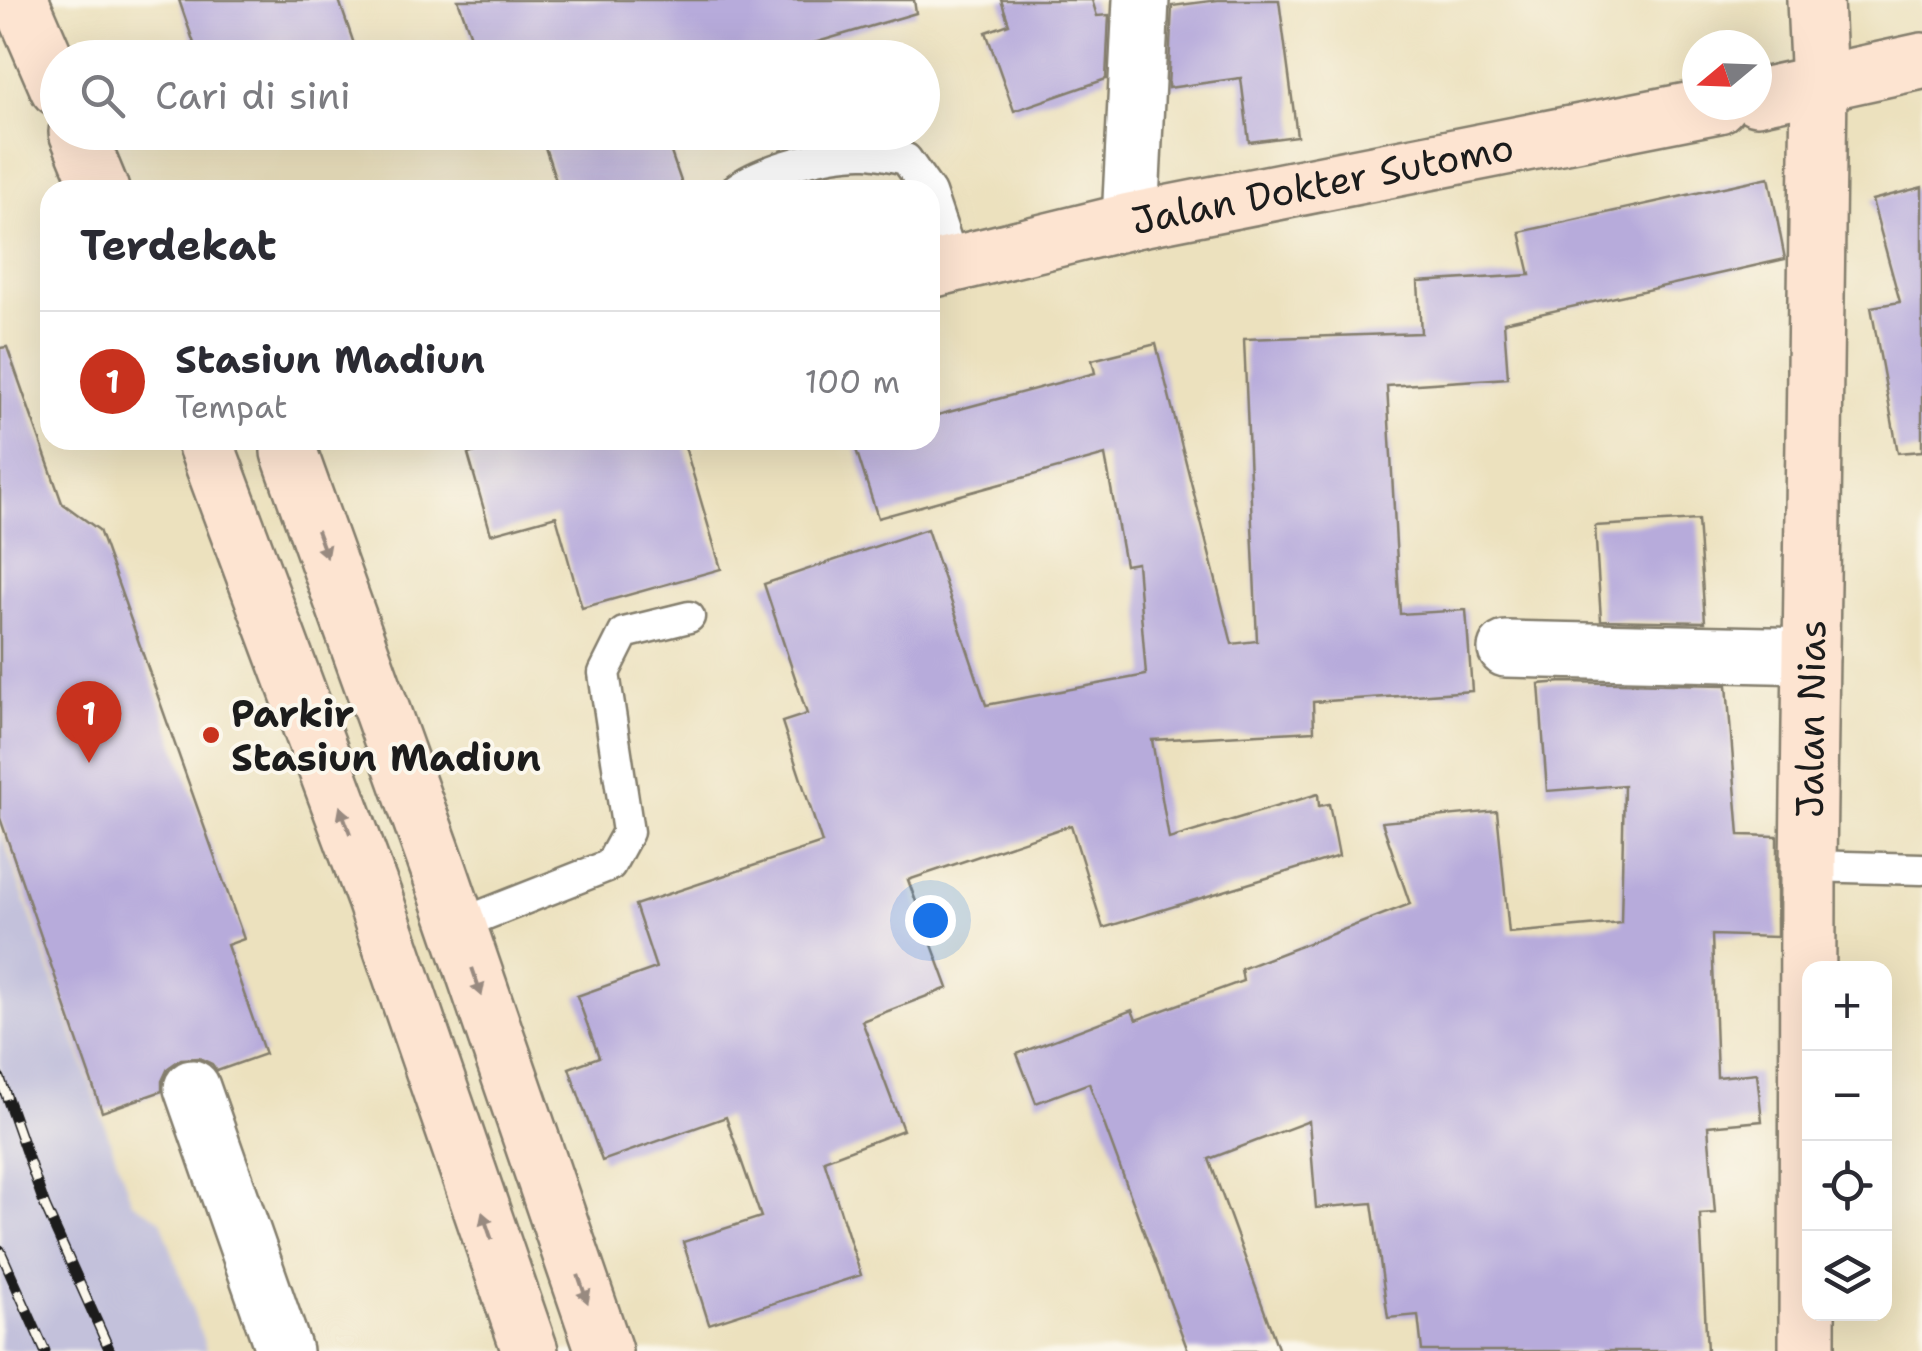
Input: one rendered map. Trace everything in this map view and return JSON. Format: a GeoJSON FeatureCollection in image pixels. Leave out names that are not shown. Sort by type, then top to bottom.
{"type":"FeatureCollection","features":[{"type":"Feature","properties":{"kind":"main road"},"geometry":{"type":"LineString","coordinates":[[20,0],[40,46]]}},
{"type":"Feature","properties":{"kind":"main road","name":"Jalan Nias"},"geometry":{"type":"LineString","coordinates":[[1807,1351],[1808,866],[1819,85],[1814,0]]}},
{"type":"Feature","properties":{"kind":"main road"},"geometry":{"type":"LineString","coordinates":[[1772,94],[1922,61]]}},
{"type":"Feature","properties":{"kind":"main road","name":"Jalan Dokter Sutomo"},"geometry":{"type":"LineString","coordinates":[[942,267],[1130,220],[1682,112]]}},
{"type":"Feature","properties":{"kind":"main road"},"geometry":{"type":"LineString","coordinates":[[84,150],[97,180]]}},
{"type":"Feature","properties":{"kind":"main road"},"geometry":{"type":"LineString","coordinates":[[260,450],[211,458],[374,897],[530,1351]]}},
{"type":"Feature","properties":{"kind":"main road"},"geometry":{"type":"LineString","coordinates":[[299,450],[604,1351]]}},
{"type":"Feature","properties":{"kind":"main road"},"geometry":{"type":"LineString","coordinates":[[374,897],[439,870]]}},
{"type":"Feature","properties":{"kind":"street"},"geometry":{"type":"LineString","coordinates":[[1130,220],[1141,0]]}},
{"type":"Feature","properties":{"kind":"street"},"geometry":{"type":"LineString","coordinates":[[1506,648],[1811,656]]}},
{"type":"Feature","properties":{"kind":"street"},"geometry":{"type":"LineString","coordinates":[[192,1088],[284,1351]]}},
{"type":"Feature","properties":{"kind":"lane"},"geometry":{"type":"LineString","coordinates":[[748,180],[806,161],[866,152],[906,160],[920,180]]}},
{"type":"Feature","properties":{"kind":"lane"},"geometry":{"type":"LineString","coordinates":[[458,926],[610,864],[628,832],[604,673],[624,633],[689,617]]}},
{"type":"Feature","properties":{"kind":"lane"},"geometry":{"type":"LineString","coordinates":[[1808,866],[1922,870]]}},
{"type":"Feature","properties":{"kind":"shaded area"},"geometry":{"type":"Polygon","coordinates":[[[0,830],[132,1202],[161,1220],[207,1351],[0,1351],[0,830]]]}},
{"type":"Feature","properties":{"kind":"building"},"geometry":{"type":"Polygon","coordinates":[[[179,0],[339,0],[353,40],[193,40],[179,0]]]}},
{"type":"Feature","properties":{"kind":"building"},"geometry":{"type":"Polygon","coordinates":[[[458,0],[914,0],[916,13],[824,40],[472,40],[458,0]]]}},
{"type":"Feature","properties":{"kind":"building"},"geometry":{"type":"Polygon","coordinates":[[[1001,0],[1092,0],[1097,16],[1109,15],[1106,79],[1014,111],[986,32],[1009,24],[1001,0]]]}},
{"type":"Feature","properties":{"kind":"building"},"geometry":{"type":"Polygon","coordinates":[[[1218,0],[1279,0],[1297,136],[1249,142],[1241,78],[1168,88],[1172,6],[1218,0]]]}},
{"type":"Feature","properties":{"kind":"building"},"geometry":{"type":"Polygon","coordinates":[[[546,150],[670,150],[681,180],[556,180],[546,150]]]}},
{"type":"Feature","properties":{"kind":"building"},"geometry":{"type":"Polygon","coordinates":[[[1769,177],[1785,259],[1504,322],[1508,378],[1387,386],[1400,614],[1466,610],[1472,691],[1313,702],[1314,731],[1152,740],[1169,839],[1318,794],[1319,806],[1329,804],[1339,856],[1103,928],[1071,825],[908,880],[948,988],[862,1021],[903,1130],[824,1160],[861,1275],[709,1324],[683,1242],[761,1217],[726,1117],[602,1161],[569,1068],[599,1057],[577,996],[656,968],[635,905],[822,843],[782,722],[807,714],[764,584],[927,529],[986,705],[1146,675],[1137,563],[1125,565],[1105,455],[878,518],[856,450],[940,450],[940,414],[1095,373],[1092,360],[1156,344],[1232,644],[1257,641],[1244,339],[1421,333],[1418,282],[1530,275],[1520,232],[1769,177]]]}},
{"type":"Feature","properties":{"kind":"building"},"geometry":{"type":"Polygon","coordinates":[[[1922,187],[1922,451],[1898,453],[1871,307],[1900,302],[1872,200],[1922,187]]]}},
{"type":"Feature","properties":{"kind":"building"},"geometry":{"type":"Polygon","coordinates":[[[7,347],[40,450],[43,450],[62,503],[99,530],[244,939],[227,945],[265,1054],[217,1071],[199,1058],[181,1059],[168,1068],[162,1091],[102,1112],[0,818],[0,348],[7,347]]]}},
{"type":"Feature","properties":{"kind":"building"},"geometry":{"type":"Polygon","coordinates":[[[482,450],[686,450],[721,569],[582,608],[556,516],[491,534],[468,454],[482,450]]]}},
{"type":"Feature","properties":{"kind":"building"},"geometry":{"type":"Polygon","coordinates":[[[1698,520],[1705,622],[1601,620],[1595,526],[1698,520]]]}},
{"type":"Feature","properties":{"kind":"building"},"geometry":{"type":"Polygon","coordinates":[[[1539,684],[1727,685],[1739,835],[1777,836],[1777,937],[1712,935],[1717,1077],[1757,1073],[1762,1121],[1708,1126],[1715,1213],[1700,1214],[1707,1351],[1422,1351],[1418,1315],[1388,1318],[1372,1203],[1316,1208],[1309,1121],[1209,1159],[1279,1351],[1188,1351],[1089,1083],[1036,1103],[1017,1054],[1132,1010],[1136,1020],[1243,981],[1241,969],[1410,904],[1382,822],[1497,811],[1509,933],[1621,923],[1624,785],[1547,791],[1539,684]]]}},
{"type":"Feature","properties":{"kind":"railway"},"geometry":{"type":"LineString","coordinates":[[0,1078],[45,1206],[110,1351]]}},
{"type":"Feature","properties":{"kind":"railway"},"geometry":{"type":"LineString","coordinates":[[0,1250],[45,1351]]}},
{"type":"Feature","properties":{"kind":"place","name":"Parkir Stasiun Madiun"},"geometry":{"type":"Point","coordinates":[211,735]}},
{"type":"Feature","properties":{"kind":"place","name":"Stasiun Madiun"},"geometry":{"type":"Point","coordinates":[89,763]}}]}
